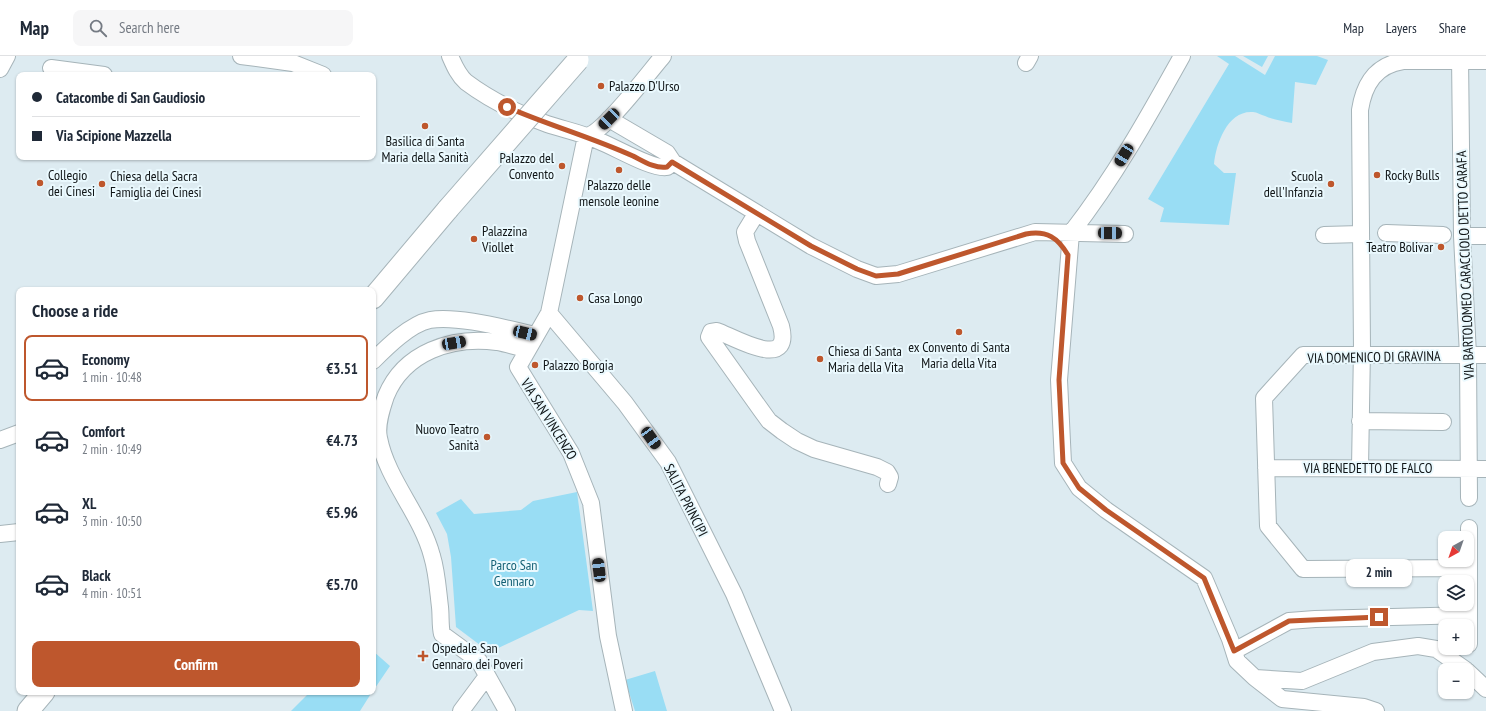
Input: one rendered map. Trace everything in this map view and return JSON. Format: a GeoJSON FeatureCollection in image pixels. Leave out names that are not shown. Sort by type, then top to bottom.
{"type":"FeatureCollection","features":[{"type":"Feature","properties":{"kind":"main road"},"geometry":{"type":"LineString","coordinates":[[376,294],[448,209],[580,58]]}},
{"type":"Feature","properties":{"kind":"main road"},"geometry":{"type":"LineString","coordinates":[[28,711],[41,695]]}},
{"type":"Feature","properties":{"kind":"street"},"geometry":{"type":"LineString","coordinates":[[0,69],[7,56]]}},
{"type":"Feature","properties":{"kind":"street"},"geometry":{"type":"LineString","coordinates":[[242,56],[293,63],[316,72]]}},
{"type":"Feature","properties":{"kind":"street"},"geometry":{"type":"LineString","coordinates":[[599,131],[663,56]]}},
{"type":"Feature","properties":{"kind":"street"},"geometry":{"type":"LineString","coordinates":[[1182,56],[1140,131],[1092,206],[1071,233],[1068,255],[1059,380],[1063,463],[1079,488],[1106,510],[1204,578],[1237,661],[1280,705],[1364,707],[1376,711]]}},
{"type":"Feature","properties":{"kind":"street"},"geometry":{"type":"LineString","coordinates":[[1360,468],[1362,354],[1360,110],[1366,86],[1383,68],[1393,63],[1403,61],[1460,59],[1486,61]]}},
{"type":"Feature","properties":{"kind":"street","name":"VIA BARTOLOMEO CARACCIOLO DETTO CARAFA"},"geometry":{"type":"LineString","coordinates":[[1460,59],[1462,231],[1468,356],[1469,498]]}},
{"type":"Feature","properties":{"kind":"street"},"geometry":{"type":"LineString","coordinates":[[453,62],[466,81],[507,107],[548,124],[599,131],[667,153],[672,162],[736,200],[756,214],[811,246],[857,269],[876,276],[885,277],[1026,234],[1125,234]]}},
{"type":"Feature","properties":{"kind":"street"},"geometry":{"type":"LineString","coordinates":[[51,66],[86,72]]}},
{"type":"Feature","properties":{"kind":"street"},"geometry":{"type":"LineString","coordinates":[[599,131],[654,166],[667,167],[672,162]]}},
{"type":"Feature","properties":{"kind":"street","name":"VIA SAN VINCENZO"},"geometry":{"type":"LineString","coordinates":[[599,131],[549,314],[526,349],[518,367],[520,374],[572,453],[591,502],[608,636],[624,711]]}},
{"type":"Feature","properties":{"kind":"street"},"geometry":{"type":"LineString","coordinates":[[756,214],[745,232],[747,241],[781,326],[783,339],[780,345],[767,350],[754,347],[717,331],[712,331],[710,334],[711,340],[769,421],[797,442],[814,449],[885,471],[889,475],[888,484]]}},
{"type":"Feature","properties":{"kind":"street"},"geometry":{"type":"LineString","coordinates":[[1462,231],[1486,227]]}},
{"type":"Feature","properties":{"kind":"street"},"geometry":{"type":"LineString","coordinates":[[1462,231],[1486,236]]}},
{"type":"Feature","properties":{"kind":"street"},"geometry":{"type":"LineString","coordinates":[[1045,233],[1061,243],[1068,255]]}},
{"type":"Feature","properties":{"kind":"street"},"geometry":{"type":"LineString","coordinates":[[1386,233],[1443,235]]}},
{"type":"Feature","properties":{"kind":"street"},"geometry":{"type":"LineString","coordinates":[[1324,235],[1360,234]]}},
{"type":"Feature","properties":{"kind":"street","name":"SALITA PRINCIPI"},"geometry":{"type":"LineString","coordinates":[[549,314],[626,403],[668,462],[734,594],[783,711]]}},
{"type":"Feature","properties":{"kind":"street"},"geometry":{"type":"LineString","coordinates":[[376,358],[408,330],[429,320],[460,320],[536,335]]}},
{"type":"Feature","properties":{"kind":"street"},"geometry":{"type":"LineString","coordinates":[[507,711],[478,661],[442,634],[433,557],[424,533],[389,466],[378,432],[384,402],[394,379],[412,362],[425,353],[446,344],[462,341],[496,342],[526,349]]}},
{"type":"Feature","properties":{"kind":"street","name":"VIA DOMENICO DI GRAVINA"},"geometry":{"type":"LineString","coordinates":[[1469,568],[1304,569],[1268,526],[1264,398],[1303,355],[1486,355]]}},
{"type":"Feature","properties":{"kind":"street"},"geometry":{"type":"LineString","coordinates":[[1360,421],[1443,422]]}},
{"type":"Feature","properties":{"kind":"street"},"geometry":{"type":"LineString","coordinates":[[0,440],[16,433]]}},
{"type":"Feature","properties":{"kind":"street","name":"VIA BENEDETTO DE FALCO"},"geometry":{"type":"LineString","coordinates":[[1266,468],[1486,469]]}},
{"type":"Feature","properties":{"kind":"street"},"geometry":{"type":"LineString","coordinates":[[1469,528],[1469,619]]}},
{"type":"Feature","properties":{"kind":"street"},"geometry":{"type":"LineString","coordinates":[[0,534],[16,532]]}},
{"type":"Feature","properties":{"kind":"street"},"geometry":{"type":"LineString","coordinates":[[1234,651],[1289,621],[1469,615]]}},
{"type":"Feature","properties":{"kind":"street"},"geometry":{"type":"LineString","coordinates":[[1255,678],[1302,681],[1373,652],[1418,646],[1436,650],[1456,663]]}},
{"type":"Feature","properties":{"kind":"street"},"geometry":{"type":"LineString","coordinates":[[461,711],[487,676]]}},
{"type":"Feature","properties":{"kind":"street"},"geometry":{"type":"LineString","coordinates":[[1474,677],[1486,689]]}},
{"type":"Feature","properties":{"kind":"green space"},"geometry":{"type":"Polygon","coordinates":[[[1217,56],[1235,56],[1265,75],[1275,56],[1317,56],[1328,60],[1316,85],[1295,82],[1292,123],[1254,112],[1244,113],[1237,116],[1225,129],[1217,147],[1214,164],[1224,173],[1236,173],[1229,225],[1160,222],[1164,208],[1148,199],[1229,64],[1217,56]]]}},
{"type":"Feature","properties":{"kind":"green space"},"geometry":{"type":"Polygon","coordinates":[[[1243,56],[1268,56],[1262,67],[1243,56]]]}},
{"type":"Feature","properties":{"kind":"green space","name":"Parco San Gennaro"},"geometry":{"type":"Polygon","coordinates":[[[577,492],[593,611],[579,610],[494,650],[484,648],[456,627],[451,557],[447,534],[436,513],[461,499],[474,514],[521,510],[533,501],[577,492]]]}},
{"type":"Feature","properties":{"kind":"green space"},"geometry":{"type":"Polygon","coordinates":[[[376,654],[390,666],[376,687],[376,654]]]}},
{"type":"Feature","properties":{"kind":"green space"},"geometry":{"type":"Polygon","coordinates":[[[655,671],[667,711],[635,711],[625,680],[655,671]]]}},
{"type":"Feature","properties":{"kind":"green space"},"geometry":{"type":"Polygon","coordinates":[[[307,695],[370,695],[360,711],[291,711],[307,695]]]}},
{"type":"Feature","properties":{"kind":"place","name":"Palazzo D'Urso"},"geometry":{"type":"Point","coordinates":[601,86]}},
{"type":"Feature","properties":{"kind":"place","name":"Basilica di Santa Maria della Sanità"},"geometry":{"type":"Point","coordinates":[425,126]}},
{"type":"Feature","properties":{"kind":"place","name":"Palazzo del Convento"},"geometry":{"type":"Point","coordinates":[562,166]}},
{"type":"Feature","properties":{"kind":"place","name":"Palazzo delle mensole leonine"},"geometry":{"type":"Point","coordinates":[619,170]}},
{"type":"Feature","properties":{"kind":"place","name":"Rocky Bulls"},"geometry":{"type":"Point","coordinates":[1377,175]}},
{"type":"Feature","properties":{"kind":"place","name":"Collegio dei Cinesi"},"geometry":{"type":"Point","coordinates":[40,183]}},
{"type":"Feature","properties":{"kind":"place","name":"Chiesa della Sacra Famiglia dei Cinesi"},"geometry":{"type":"Point","coordinates":[102,184]}},
{"type":"Feature","properties":{"kind":"place","name":"Scuola dell'Infanzia"},"geometry":{"type":"Point","coordinates":[1331,184]}},
{"type":"Feature","properties":{"kind":"place","name":"Palazzina Viollet"},"geometry":{"type":"Point","coordinates":[474,239]}},
{"type":"Feature","properties":{"kind":"place","name":"Teatro Bolivar"},"geometry":{"type":"Point","coordinates":[1441,247]}},
{"type":"Feature","properties":{"kind":"place","name":"Casa Longo"},"geometry":{"type":"Point","coordinates":[580,298]}},
{"type":"Feature","properties":{"kind":"place","name":"ex Convento di Santa Maria della Vita"},"geometry":{"type":"Point","coordinates":[959,332]}},
{"type":"Feature","properties":{"kind":"place","name":"Chiesa di Santa Maria della Vita"},"geometry":{"type":"Point","coordinates":[820,359]}},
{"type":"Feature","properties":{"kind":"place","name":"Palazzo Borgia"},"geometry":{"type":"Point","coordinates":[535,365]}},
{"type":"Feature","properties":{"kind":"place","name":"Nuovo Teatro Sanità"},"geometry":{"type":"Point","coordinates":[487,437]}},
{"type":"Feature","properties":{"kind":"place","name":"Ospedale San Gennaro dei Poveri"},"geometry":{"type":"Point","coordinates":[423,656]}},
{"type":"Feature","properties":{"kind":"route"},"geometry":{"type":"LineString","coordinates":[[507,107],[548,124],[568,129],[602,142],[654,166],[663,168],[670,166],[672,162],[811,246],[866,273],[876,276],[885,277],[898,274],[1035,232],[1045,233],[1055,238],[1061,243],[1068,255],[1059,380],[1063,463],[1079,488],[1106,510],[1204,578],[1234,651],[1289,621],[1379,617]]}}]}
